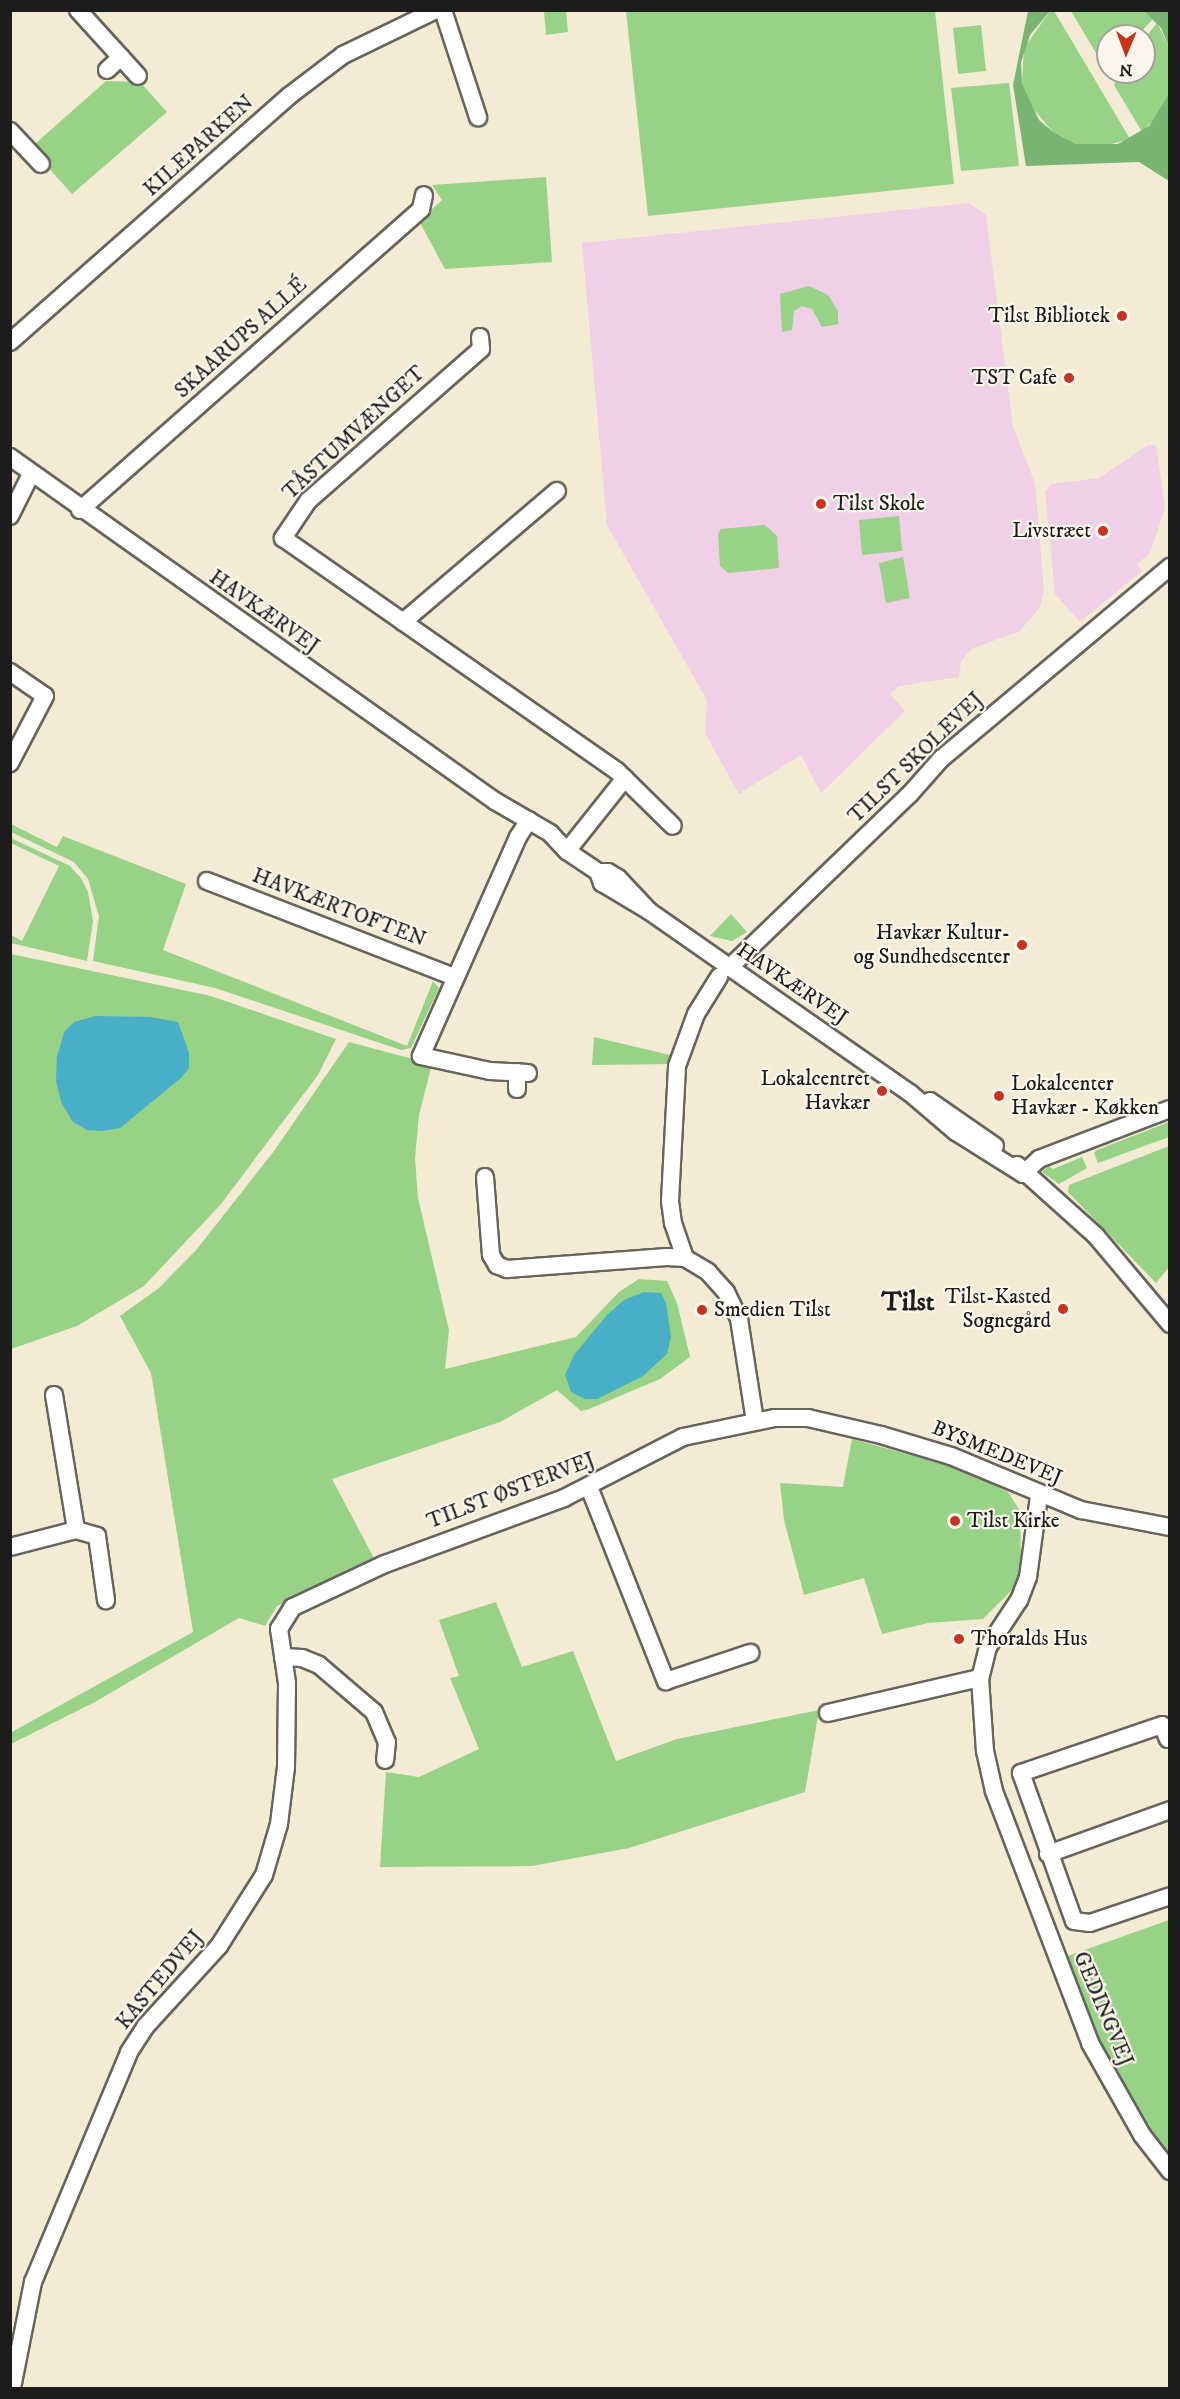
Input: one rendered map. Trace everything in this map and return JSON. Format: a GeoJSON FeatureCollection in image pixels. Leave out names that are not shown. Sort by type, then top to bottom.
{"type":"FeatureCollection","features":[{"type":"Feature","properties":{"kind":"street"},"geometry":{"type":"LineString","coordinates":[[78,10],[138,76]]}},
{"type":"Feature","properties":{"kind":"street","name":"KILEPARKEN"},"geometry":{"type":"LineString","coordinates":[[10,342],[289,96],[344,55],[436,10]]}},
{"type":"Feature","properties":{"kind":"street"},"geometry":{"type":"LineString","coordinates":[[443,10],[478,117]]}},
{"type":"Feature","properties":{"kind":"street"},"geometry":{"type":"LineString","coordinates":[[106,70],[121,57]]}},
{"type":"Feature","properties":{"kind":"street"},"geometry":{"type":"LineString","coordinates":[[10,131],[41,164]]}},
{"type":"Feature","properties":{"kind":"street","name":"SKAARUPS ALLÉ"},"geometry":{"type":"LineString","coordinates":[[80,510],[421,209],[424,195]]}},
{"type":"Feature","properties":{"kind":"street","name":"TÅSTUMVÆNGET"},"geometry":{"type":"LineString","coordinates":[[480,337],[481,349],[308,501],[283,538],[625,778],[673,826]]}},
{"type":"Feature","properties":{"kind":"street","name":"HAVKÆRVEJ"},"geometry":{"type":"LineString","coordinates":[[10,458],[80,510],[495,801],[526,824],[543,843],[567,851],[598,872],[602,883],[649,911],[724,973],[910,1093],[956,1132],[1023,1174],[1096,1236],[1170,1324]]}},
{"type":"Feature","properties":{"kind":"street"},"geometry":{"type":"LineString","coordinates":[[10,516],[31,474]]}},
{"type":"Feature","properties":{"kind":"street"},"geometry":{"type":"LineString","coordinates":[[403,622],[557,491]]}},
{"type":"Feature","properties":{"kind":"street","name":"TILST SKOLEVEJ"},"geometry":{"type":"LineString","coordinates":[[724,973],[902,801],[941,759],[1170,567]]}},
{"type":"Feature","properties":{"kind":"street"},"geometry":{"type":"LineString","coordinates":[[10,672],[45,696],[10,763]]}},
{"type":"Feature","properties":{"kind":"street"},"geometry":{"type":"LineString","coordinates":[[567,851],[625,778]]}},
{"type":"Feature","properties":{"kind":"street"},"geometry":{"type":"LineString","coordinates":[[521,1078],[421,1056],[454,977],[526,824]]}},
{"type":"Feature","properties":{"kind":"street","name":"HAVKÆRTOFTEN"},"geometry":{"type":"LineString","coordinates":[[207,881],[454,977]]}},
{"type":"Feature","properties":{"kind":"street"},"geometry":{"type":"LineString","coordinates":[[686,1258],[673,1223],[670,1201],[677,1066],[696,1014],[724,973]]}},
{"type":"Feature","properties":{"kind":"street"},"geometry":{"type":"LineString","coordinates":[[1023,1174],[1039,1160],[1170,1108]]}},
{"type":"Feature","properties":{"kind":"street"},"geometry":{"type":"LineString","coordinates":[[485,1177],[491,1255],[497,1265],[507,1269],[560,1263],[686,1258],[708,1272],[726,1292],[739,1318],[755,1420]]}},
{"type":"Feature","properties":{"kind":"street"},"geometry":{"type":"LineString","coordinates":[[54,1395],[76,1530]]}},
{"type":"Feature","properties":{"kind":"street","name":"TILST ØSTERVEJ"},"geometry":{"type":"LineString","coordinates":[[279,1629],[293,1607],[348,1580],[589,1487],[683,1437],[755,1420],[808,1418]]}},
{"type":"Feature","properties":{"kind":"street","name":"BYSMEDEVEJ"},"geometry":{"type":"LineString","coordinates":[[808,1418],[951,1456],[1039,1496],[1081,1510],[1170,1527]]}},
{"type":"Feature","properties":{"kind":"street"},"geometry":{"type":"LineString","coordinates":[[589,1487],[666,1681],[750,1653]]}},
{"type":"Feature","properties":{"kind":"street","name":"GEDINGVEJ"},"geometry":{"type":"LineString","coordinates":[[1039,1496],[1028,1577],[1019,1600],[988,1647],[980,1678],[985,1751],[994,1791],[1090,2043],[1142,2135],[1170,2171]]}},
{"type":"Feature","properties":{"kind":"street"},"geometry":{"type":"LineString","coordinates":[[10,1547],[76,1530],[97,1536],[106,1600]]}},
{"type":"Feature","properties":{"kind":"street","name":"KASTEDVEJ"},"geometry":{"type":"LineString","coordinates":[[12,2388],[33,2282],[129,2052],[145,2027],[219,1946],[264,1875],[279,1824],[286,1767],[287,1683],[279,1629]]}},
{"type":"Feature","properties":{"kind":"street"},"geometry":{"type":"LineString","coordinates":[[283,1657],[302,1658],[318,1665],[374,1712],[387,1742],[385,1760]]}},
{"type":"Feature","properties":{"kind":"street"},"geometry":{"type":"LineString","coordinates":[[828,1713],[980,1678]]}},
{"type":"Feature","properties":{"kind":"street","name":"GEDINGVEJ"},"geometry":{"type":"LineString","coordinates":[[1167,1739],[1162,1725],[1021,1773],[1046,1849],[1074,1922],[1079,1924],[1170,1896]]}},
{"type":"Feature","properties":{"kind":"street"},"geometry":{"type":"LineString","coordinates":[[1017,1854],[1046,1849],[1170,1810]]}},
{"type":"Feature","properties":{"kind":"shaded area","name":"Tilst Skole"},"geometry":{"type":"Polygon","coordinates":[[[969,203],[986,215],[1013,427],[1035,483],[1044,591],[1040,607],[1020,631],[971,649],[961,662],[959,677],[899,686],[890,694],[905,711],[821,793],[801,755],[739,794],[705,733],[707,700],[607,525],[582,243],[969,203]]]}},
{"type":"Feature","properties":{"kind":"shaded area","name":"Livstræet"},"geometry":{"type":"Polygon","coordinates":[[[1148,445],[1156,445],[1165,508],[1150,553],[1137,564],[1142,571],[1080,622],[1055,594],[1045,491],[1051,484],[1099,478],[1148,445]]]}},
{"type":"Feature","properties":{"kind":"green space"},"geometry":{"type":"Polygon","coordinates":[[[544,11],[566,11],[568,32],[546,35],[544,11]]]}},
{"type":"Feature","properties":{"kind":"green space"},"geometry":{"type":"Polygon","coordinates":[[[626,11],[935,11],[954,184],[648,216],[626,11]]]}},
{"type":"Feature","properties":{"kind":"green space"},"geometry":{"type":"Polygon","coordinates":[[[1028,11],[1050,11],[1030,35],[1021,62],[1022,84],[1039,120],[1053,132],[1076,144],[1118,144],[1149,126],[1169,94],[1169,181],[1139,162],[1026,166],[1013,85],[1028,11]]]}},
{"type":"Feature","properties":{"kind":"green space"},"geometry":{"type":"Polygon","coordinates":[[[1050,11],[1054,11],[1130,139],[1104,146],[1076,144],[1053,132],[1030,105],[1022,84],[1024,48],[1050,11]]]}},
{"type":"Feature","properties":{"kind":"green space"},"geometry":{"type":"Polygon","coordinates":[[[1071,11],[1144,11],[1153,19],[1148,24],[1096,24],[1096,53],[1071,11]]]}},
{"type":"Feature","properties":{"kind":"green space"},"geometry":{"type":"Polygon","coordinates":[[[1144,11],[1169,11],[1169,46],[1161,28],[1144,11]]]}},
{"type":"Feature","properties":{"kind":"green space"},"geometry":{"type":"Polygon","coordinates":[[[1156,24],[1169,46],[1169,94],[1162,111],[1142,132],[1114,85],[1156,84],[1156,24]]]}},
{"type":"Feature","properties":{"kind":"green space"},"geometry":{"type":"Polygon","coordinates":[[[981,25],[986,71],[958,74],[953,28],[981,25]]]}},
{"type":"Feature","properties":{"kind":"green space"},"geometry":{"type":"Polygon","coordinates":[[[106,81],[140,82],[167,112],[72,194],[47,166],[35,144],[106,81]]]}},
{"type":"Feature","properties":{"kind":"green space"},"geometry":{"type":"Polygon","coordinates":[[[1009,83],[1019,166],[961,171],[951,88],[1009,83]]]}},
{"type":"Feature","properties":{"kind":"green space"},"geometry":{"type":"Polygon","coordinates":[[[546,177],[552,262],[445,269],[419,221],[442,200],[432,185],[546,177]]]}},
{"type":"Feature","properties":{"kind":"green space"},"geometry":{"type":"Polygon","coordinates":[[[809,286],[828,295],[838,311],[838,324],[822,327],[812,309],[802,306],[794,311],[792,330],[782,332],[780,294],[809,286]]]}},
{"type":"Feature","properties":{"kind":"green space"},"geometry":{"type":"Polygon","coordinates":[[[899,516],[902,551],[862,555],[859,520],[899,516]]]}},
{"type":"Feature","properties":{"kind":"green space"},"geometry":{"type":"Polygon","coordinates":[[[765,525],[777,536],[779,568],[728,573],[720,566],[718,534],[721,529],[765,525]]]}},
{"type":"Feature","properties":{"kind":"green space"},"geometry":{"type":"Polygon","coordinates":[[[903,557],[910,598],[886,603],[879,563],[903,557]]]}},
{"type":"Feature","properties":{"kind":"green space"},"geometry":{"type":"Polygon","coordinates":[[[11,824],[57,847],[63,836],[186,884],[163,950],[407,1046],[433,981],[439,988],[411,1048],[401,1050],[215,988],[93,961],[99,916],[88,879],[74,862],[11,832],[11,824]]]}},
{"type":"Feature","properties":{"kind":"green space"},"geometry":{"type":"Polygon","coordinates":[[[11,838],[70,866],[81,878],[88,892],[93,921],[87,961],[11,943],[11,935],[22,941],[59,866],[11,843],[11,838]]]}},
{"type":"Feature","properties":{"kind":"green space"},"geometry":{"type":"Polygon","coordinates":[[[731,914],[747,932],[732,941],[710,936],[731,914]]]}},
{"type":"Feature","properties":{"kind":"green space"},"geometry":{"type":"Polygon","coordinates":[[[11,954],[211,996],[336,1039],[318,1075],[221,1204],[144,1286],[77,1326],[11,1349],[11,954]]]}},
{"type":"Feature","properties":{"kind":"green space"},"geometry":{"type":"Polygon","coordinates":[[[594,1037],[674,1056],[672,1064],[592,1065],[594,1037]]]}},
{"type":"Feature","properties":{"kind":"green space"},"geometry":{"type":"Polygon","coordinates":[[[349,1042],[432,1064],[419,1115],[415,1158],[418,1198],[449,1330],[445,1369],[576,1337],[619,1292],[639,1279],[667,1281],[677,1303],[690,1357],[660,1379],[589,1409],[581,1411],[557,1390],[500,1422],[332,1479],[375,1560],[277,1606],[265,1626],[239,1618],[93,1703],[11,1744],[10,1733],[193,1632],[151,1373],[120,1316],[159,1288],[197,1249],[274,1151],[349,1042]]]}},
{"type":"Feature","properties":{"kind":"green space"},"geometry":{"type":"Polygon","coordinates":[[[1169,1122],[1169,1137],[1098,1163],[1094,1153],[1097,1150],[1169,1122]]]}},
{"type":"Feature","properties":{"kind":"green space"},"geometry":{"type":"Polygon","coordinates":[[[1169,1146],[1169,1267],[1156,1283],[1068,1192],[1069,1185],[1169,1146]]]}},
{"type":"Feature","properties":{"kind":"green space"},"geometry":{"type":"Polygon","coordinates":[[[1082,1157],[1087,1168],[1059,1184],[1042,1172],[1049,1166],[1053,1169],[1082,1157]]]}},
{"type":"Feature","properties":{"kind":"green space"},"geometry":{"type":"Polygon","coordinates":[[[852,1439],[962,1469],[1008,1492],[1020,1511],[1021,1563],[1015,1587],[983,1619],[928,1623],[882,1634],[864,1578],[804,1595],[784,1520],[780,1483],[843,1487],[852,1439]]]}},
{"type":"Feature","properties":{"kind":"green space"},"geometry":{"type":"Polygon","coordinates":[[[496,1602],[522,1667],[573,1651],[616,1761],[677,1739],[819,1710],[805,1792],[629,1848],[532,1866],[380,1867],[386,1772],[419,1777],[479,1749],[450,1678],[459,1676],[439,1620],[496,1602]]]}},
{"type":"Feature","properties":{"kind":"green space"},"geometry":{"type":"Polygon","coordinates":[[[1169,1920],[1169,2155],[1143,2119],[1103,2048],[1065,1957],[1169,1920]]]}},
{"type":"Feature","properties":{"kind":"water"},"geometry":{"type":"Polygon","coordinates":[[[96,1016],[150,1017],[178,1022],[189,1053],[189,1068],[181,1078],[120,1128],[103,1131],[87,1130],[73,1122],[61,1102],[56,1080],[57,1057],[64,1032],[74,1022],[96,1016]]]}},
{"type":"Feature","properties":{"kind":"water"},"geometry":{"type":"Polygon","coordinates":[[[644,1292],[661,1293],[666,1303],[671,1337],[667,1354],[643,1376],[597,1399],[585,1399],[571,1392],[565,1375],[574,1355],[607,1315],[624,1300],[644,1292]]]}},
{"type":"Feature","properties":{"kind":"place","name":"Tilst Bibliotek"},"geometry":{"type":"Point","coordinates":[1122,316]}},
{"type":"Feature","properties":{"kind":"place","name":"TST Cafe"},"geometry":{"type":"Point","coordinates":[1069,378]}},
{"type":"Feature","properties":{"kind":"place","name":"Tilst Skole"},"geometry":{"type":"Point","coordinates":[821,504]}},
{"type":"Feature","properties":{"kind":"place","name":"Livstræet"},"geometry":{"type":"Point","coordinates":[1103,531]}},
{"type":"Feature","properties":{"kind":"place","name":"Havkær Kultur- og Sundhedscenter"},"geometry":{"type":"Point","coordinates":[1022,945]}},
{"type":"Feature","properties":{"kind":"place","name":"Lokalcentret Havkær"},"geometry":{"type":"Point","coordinates":[882,1091]}},
{"type":"Feature","properties":{"kind":"place","name":"Lokalcenter Havkær - Køkken"},"geometry":{"type":"Point","coordinates":[999,1096]}},
{"type":"Feature","properties":{"kind":"place","name":"Tilst-Kasted Sognegård"},"geometry":{"type":"Point","coordinates":[1063,1309]}},
{"type":"Feature","properties":{"kind":"place","name":"Smedien Tilst"},"geometry":{"type":"Point","coordinates":[702,1310]}},
{"type":"Feature","properties":{"kind":"place","name":"Tilst Kirke"},"geometry":{"type":"Point","coordinates":[955,1521]}},
{"type":"Feature","properties":{"kind":"place","name":"Thoralds Hus"},"geometry":{"type":"Point","coordinates":[959,1639]}},
{"type":"Feature","properties":{"kind":"district","name":"Tilst"},"geometry":{"type":"Point","coordinates":[908,1303]}}]}
